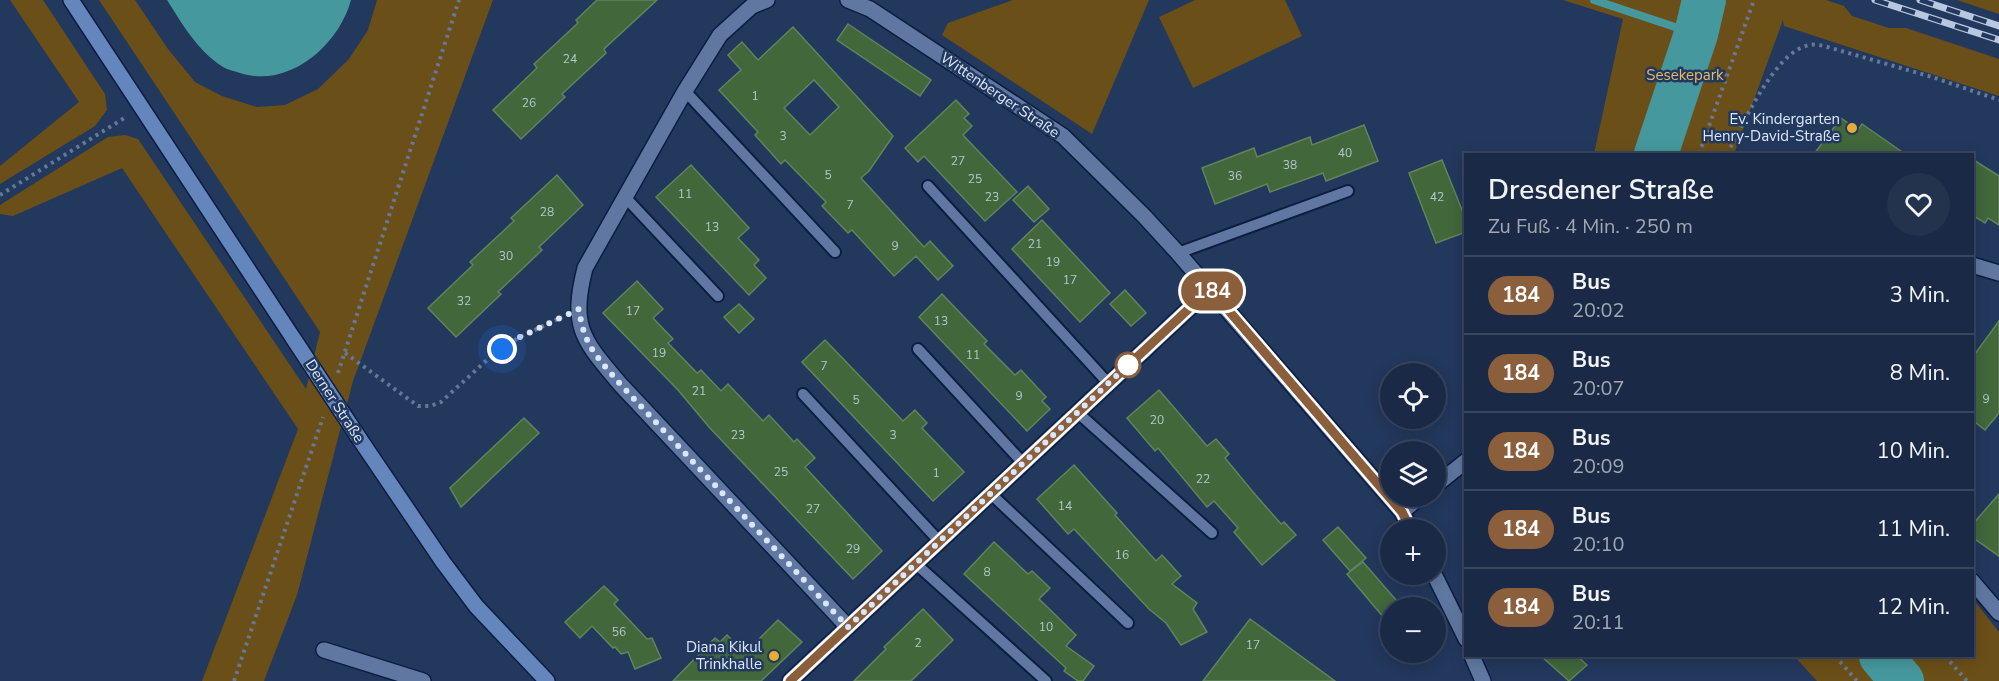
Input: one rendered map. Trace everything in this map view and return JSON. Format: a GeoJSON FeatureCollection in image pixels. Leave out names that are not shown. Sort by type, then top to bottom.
{"type":"FeatureCollection","features":[{"type":"Feature","properties":{"kind":"street","name":"Derner Straße"},"geometry":{"type":"LineString","coordinates":[[71,0],[443,562],[476,606],[547,681]]}},
{"type":"Feature","properties":{"kind":"street"},"geometry":{"type":"LineString","coordinates":[[766,0],[752,6],[720,35],[685,91],[585,268],[580,289],[579,309],[582,329],[589,346],[620,384],[848,627]]}},
{"type":"Feature","properties":{"kind":"street","name":"Wittenberger Straße"},"geometry":{"type":"LineString","coordinates":[[849,0],[870,9],[1063,136],[1178,253],[1402,512],[1406,519]]}},
{"type":"Feature","properties":{"kind":"street"},"geometry":{"type":"LineString","coordinates":[[1974,266],[1999,273]]}},
{"type":"Feature","properties":{"kind":"street"},"geometry":{"type":"LineString","coordinates":[[790,681],[1210,289]]}},
{"type":"Feature","properties":{"kind":"street"},"geometry":{"type":"LineString","coordinates":[[1446,477],[1464,463]]}},
{"type":"Feature","properties":{"kind":"street"},"geometry":{"type":"LineString","coordinates":[[1402,512],[1408,507]]}},
{"type":"Feature","properties":{"kind":"street"},"geometry":{"type":"LineString","coordinates":[[1974,582],[1999,613]]}},
{"type":"Feature","properties":{"kind":"street"},"geometry":{"type":"LineString","coordinates":[[1439,585],[1464,635]]}},
{"type":"Feature","properties":{"kind":"street"},"geometry":{"type":"LineString","coordinates":[[324,650],[423,681]]}},
{"type":"Feature","properties":{"kind":"street"},"geometry":{"type":"LineString","coordinates":[[1472,657],[1483,681]]}},
{"type":"Feature","properties":{"kind":"lane"},"geometry":{"type":"LineString","coordinates":[[685,91],[835,252]]}},
{"type":"Feature","properties":{"kind":"lane"},"geometry":{"type":"LineString","coordinates":[[928,186],[1109,384]]}},
{"type":"Feature","properties":{"kind":"lane"},"geometry":{"type":"LineString","coordinates":[[1178,253],[1348,191]]}},
{"type":"Feature","properties":{"kind":"lane"},"geometry":{"type":"LineString","coordinates":[[625,197],[718,296]]}},
{"type":"Feature","properties":{"kind":"lane"},"geometry":{"type":"LineString","coordinates":[[918,349],[1023,463]]}},
{"type":"Feature","properties":{"kind":"lane"},"geometry":{"type":"LineString","coordinates":[[803,393],[939,541]]}},
{"type":"Feature","properties":{"kind":"lane"},"geometry":{"type":"LineString","coordinates":[[1077,412],[1212,533]]}},
{"type":"Feature","properties":{"kind":"lane"},"geometry":{"type":"LineString","coordinates":[[990,493],[1128,623]]}},
{"type":"Feature","properties":{"kind":"lane"},"geometry":{"type":"LineString","coordinates":[[915,563],[1047,681]]}},
{"type":"Feature","properties":{"kind":"path"},"geometry":{"type":"LineString","coordinates":[[338,374],[459,0]]}},
{"type":"Feature","properties":{"kind":"path"},"geometry":{"type":"LineString","coordinates":[[1700,153],[1754,0]]}},
{"type":"Feature","properties":{"kind":"path"},"geometry":{"type":"LineString","coordinates":[[1728,153],[1776,68],[1797,49],[1810,44],[1932,77],[1999,100]]}},
{"type":"Feature","properties":{"kind":"path"},"geometry":{"type":"LineString","coordinates":[[0,195],[141,107]]}},
{"type":"Feature","properties":{"kind":"path"},"geometry":{"type":"LineString","coordinates":[[345,353],[418,406],[430,406],[441,402],[487,360],[518,338],[579,309]]}},
{"type":"Feature","properties":{"kind":"path"},"geometry":{"type":"LineString","coordinates":[[234,681],[322,420]]}},
{"type":"Feature","properties":{"kind":"path"},"geometry":{"type":"LineString","coordinates":[[1836,657],[1857,681]]}},
{"type":"Feature","properties":{"kind":"path"},"geometry":{"type":"LineString","coordinates":[[1946,657],[1967,681]]}},
{"type":"Feature","properties":{"kind":"green space"},"geometry":{"type":"Polygon","coordinates":[[[10,0],[43,0],[105,94],[107,110],[95,126],[0,184],[0,166],[79,102],[10,0]]]}},
{"type":"Feature","properties":{"kind":"green space"},"geometry":{"type":"Polygon","coordinates":[[[99,0],[135,0],[168,49],[195,82],[222,96],[257,107],[285,105],[318,89],[349,59],[368,30],[377,0],[493,0],[353,381],[297,595],[264,681],[202,681],[298,429],[122,168],[13,216],[0,214],[0,205],[108,137],[125,135],[138,139],[306,389],[320,332],[99,0]]]}},
{"type":"Feature","properties":{"kind":"green space"},"geometry":{"type":"Polygon","coordinates":[[[1013,0],[1149,0],[1092,134],[942,35],[948,23],[1013,0]]]}},
{"type":"Feature","properties":{"kind":"green space"},"geometry":{"type":"Polygon","coordinates":[[[1195,0],[1285,0],[1302,36],[1193,88],[1159,17],[1195,0]]]}},
{"type":"Feature","properties":{"kind":"green space","name":"Sesekepark"},"geometry":{"type":"Polygon","coordinates":[[[1563,0],[1826,0],[1844,6],[1852,16],[1889,28],[1906,28],[1999,59],[1999,96],[1784,26],[1783,20],[1734,153],[1594,153],[1623,19],[1563,0]]]}},
{"type":"Feature","properties":{"kind":"green space"},"geometry":{"type":"Polygon","coordinates":[[[1957,0],[1999,0],[1999,14],[1957,0]]]}},
{"type":"Feature","properties":{"kind":"green space"},"geometry":{"type":"Polygon","coordinates":[[[1974,600],[1999,632],[1999,681],[1817,681],[1795,657],[1974,657],[1974,600]]]}},
{"type":"Feature","properties":{"kind":"shaded area"},"geometry":{"type":"Polygon","coordinates":[[[167,0],[351,0],[345,17],[324,47],[293,69],[276,75],[258,76],[227,69],[214,60],[191,36],[167,0]]]}},
{"type":"Feature","properties":{"kind":"building"},"geometry":{"type":"Polygon","coordinates":[[[597,0],[657,0],[604,49],[606,53],[562,94],[565,97],[521,139],[493,110],[537,68],[534,64],[578,23],[576,20],[597,0]]]}},
{"type":"Feature","properties":{"kind":"building"},"geometry":{"type":"Polygon","coordinates":[[[848,24],[931,80],[920,96],[837,40],[848,24]]]}},
{"type":"Feature","properties":{"kind":"building"},"geometry":{"type":"Polygon","coordinates":[[[793,27],[893,136],[869,171],[861,178],[924,247],[930,241],[953,266],[938,280],[916,256],[894,276],[852,230],[848,233],[822,206],[826,202],[785,160],[781,164],[755,135],[758,132],[719,90],[741,70],[728,55],[742,42],[758,60],[793,27]],[[814,80],[784,108],[810,135],[839,107],[814,80]]]}},
{"type":"Feature","properties":{"kind":"building"},"geometry":{"type":"Polygon","coordinates":[[[956,100],[969,114],[964,118],[972,126],[963,135],[1017,192],[985,221],[924,156],[918,162],[905,148],[956,100]]]}},
{"type":"Feature","properties":{"kind":"building"},"geometry":{"type":"Polygon","coordinates":[[[1841,118],[1858,130],[1862,124],[1904,153],[1815,153],[1841,118]]]}},
{"type":"Feature","properties":{"kind":"building"},"geometry":{"type":"Polygon","coordinates":[[[1364,125],[1378,161],[1326,181],[1323,173],[1270,192],[1267,184],[1215,204],[1202,168],[1254,148],[1257,157],[1310,137],[1312,145],[1364,125]]]}},
{"type":"Feature","properties":{"kind":"building"},"geometry":{"type":"Polygon","coordinates":[[[1442,160],[1464,215],[1464,233],[1436,243],[1409,173],[1442,160]]]}},
{"type":"Feature","properties":{"kind":"building"},"geometry":{"type":"Polygon","coordinates":[[[1974,160],[1999,176],[1999,225],[1988,218],[1985,223],[1974,216],[1974,160]]]}},
{"type":"Feature","properties":{"kind":"building"},"geometry":{"type":"Polygon","coordinates":[[[691,165],[749,228],[738,238],[759,260],[754,265],[766,278],[749,295],[656,197],[691,165]]]}},
{"type":"Feature","properties":{"kind":"building"},"geometry":{"type":"Polygon","coordinates":[[[557,175],[583,205],[539,247],[542,250],[498,292],[501,294],[456,337],[428,308],[473,265],[470,262],[514,221],[511,218],[557,175]]]}},
{"type":"Feature","properties":{"kind":"building"},"geometry":{"type":"Polygon","coordinates":[[[1028,186],[1049,209],[1034,222],[1013,200],[1028,186]]]}},
{"type":"Feature","properties":{"kind":"building"},"geometry":{"type":"Polygon","coordinates":[[[1042,220],[1110,293],[1080,322],[1012,249],[1042,220]]]}},
{"type":"Feature","properties":{"kind":"building"},"geometry":{"type":"Polygon","coordinates":[[[637,281],[663,309],[653,318],[673,339],[668,343],[697,373],[701,370],[721,391],[728,384],[763,421],[769,415],[794,442],[797,439],[815,458],[805,467],[882,551],[853,579],[709,427],[678,390],[603,313],[637,281]]]}},
{"type":"Feature","properties":{"kind":"building"},"geometry":{"type":"Polygon","coordinates":[[[1125,290],[1146,313],[1131,326],[1110,304],[1125,290]]]}},
{"type":"Feature","properties":{"kind":"building"},"geometry":{"type":"Polygon","coordinates":[[[942,294],[987,341],[984,344],[1015,375],[1021,370],[1046,397],[1042,401],[1050,409],[1027,431],[919,317],[942,294]]]}},
{"type":"Feature","properties":{"kind":"building"},"geometry":{"type":"Polygon","coordinates":[[[739,304],[754,319],[739,333],[724,317],[739,304]]]}},
{"type":"Feature","properties":{"kind":"building"},"geometry":{"type":"Polygon","coordinates":[[[1999,321],[1999,413],[1985,430],[1974,422],[1974,355],[1999,321]]]}},
{"type":"Feature","properties":{"kind":"building"},"geometry":{"type":"Polygon","coordinates":[[[825,340],[903,421],[915,410],[927,423],[922,428],[964,472],[933,501],[802,362],[825,340]]]}},
{"type":"Feature","properties":{"kind":"building"},"geometry":{"type":"Polygon","coordinates":[[[1159,390],[1207,446],[1216,439],[1229,454],[1225,458],[1253,492],[1281,524],[1284,522],[1296,535],[1262,565],[1234,532],[1238,528],[1214,501],[1207,507],[1158,448],[1155,451],[1127,418],[1159,390]]]}},
{"type":"Feature","properties":{"kind":"building"},"geometry":{"type":"Polygon","coordinates":[[[524,418],[539,433],[461,507],[450,488],[524,418]]]}},
{"type":"Feature","properties":{"kind":"building"},"geometry":{"type":"Polygon","coordinates":[[[1074,465],[1156,561],[1162,555],[1181,576],[1172,584],[1197,603],[1193,609],[1207,632],[1181,645],[1166,623],[1149,609],[1074,529],[1068,534],[1037,499],[1074,465]]]}},
{"type":"Feature","properties":{"kind":"building"},"geometry":{"type":"Polygon","coordinates":[[[1999,494],[1999,556],[1974,538],[1974,523],[1999,494]]]}},
{"type":"Feature","properties":{"kind":"building"},"geometry":{"type":"Polygon","coordinates":[[[1338,527],[1366,558],[1350,571],[1323,540],[1338,527]]]}},
{"type":"Feature","properties":{"kind":"building"},"geometry":{"type":"Polygon","coordinates":[[[994,542],[1028,574],[1032,571],[1050,588],[1039,599],[1076,635],[1066,646],[1094,666],[1083,681],[1078,681],[1064,671],[1066,668],[964,574],[994,542]]]}},
{"type":"Feature","properties":{"kind":"building"},"geometry":{"type":"Polygon","coordinates":[[[1363,562],[1380,582],[1380,585],[1383,585],[1393,597],[1380,597],[1380,613],[1347,574],[1363,562]]]}},
{"type":"Feature","properties":{"kind":"building"},"geometry":{"type":"Polygon","coordinates":[[[604,586],[618,600],[614,604],[647,639],[652,638],[661,658],[635,669],[628,652],[621,654],[592,626],[580,638],[565,622],[604,586]]]}},
{"type":"Feature","properties":{"kind":"building"},"geometry":{"type":"Polygon","coordinates":[[[923,609],[953,640],[911,681],[854,681],[886,649],[884,647],[923,609]]]}},
{"type":"Feature","properties":{"kind":"building"},"geometry":{"type":"Polygon","coordinates":[[[1250,619],[1335,681],[1203,681],[1250,619]]]}},
{"type":"Feature","properties":{"kind":"building"},"geometry":{"type":"Polygon","coordinates":[[[778,620],[802,642],[761,681],[673,681],[715,638],[720,642],[727,635],[745,653],[778,620]]]}},
{"type":"Feature","properties":{"kind":"building"},"geometry":{"type":"Polygon","coordinates":[[[1542,657],[1578,657],[1587,665],[1569,681],[1542,657]]]}},
{"type":"Feature","properties":{"kind":"waterway"},"geometry":{"type":"LineString","coordinates":[[1594,0],[1696,34]]}},
{"type":"Feature","properties":{"kind":"waterway"},"geometry":{"type":"LineString","coordinates":[[1656,153],[1696,34],[1704,0]]}},
{"type":"Feature","properties":{"kind":"waterway"},"geometry":{"type":"LineString","coordinates":[[1882,657],[1902,681]]}},
{"type":"Feature","properties":{"kind":"railway"},"geometry":{"type":"LineString","coordinates":[[1875,0],[1999,40]]}},
{"type":"Feature","properties":{"kind":"railway"},"geometry":{"type":"LineString","coordinates":[[1920,0],[1999,26]]}},
{"type":"Feature","properties":{"kind":"bus line","name":"184"},"geometry":{"type":"LineString","coordinates":[[790,681],[1210,289],[1402,512],[1406,519]]}},
{"type":"Feature","properties":{"kind":"place","name":"Ev. Kindergarten Henry-David-Straße"},"geometry":{"type":"Point","coordinates":[1852,128]}},
{"type":"Feature","properties":{"kind":"place","name":"Diana Kikul Trinkhalle"},"geometry":{"type":"Point","coordinates":[774,656]}},
{"type":"Feature","properties":{"kind":"route"},"geometry":{"type":"LineString","coordinates":[[502,349],[518,338],[579,309],[582,329],[589,346],[620,384],[848,627],[1128,365]]}}]}
